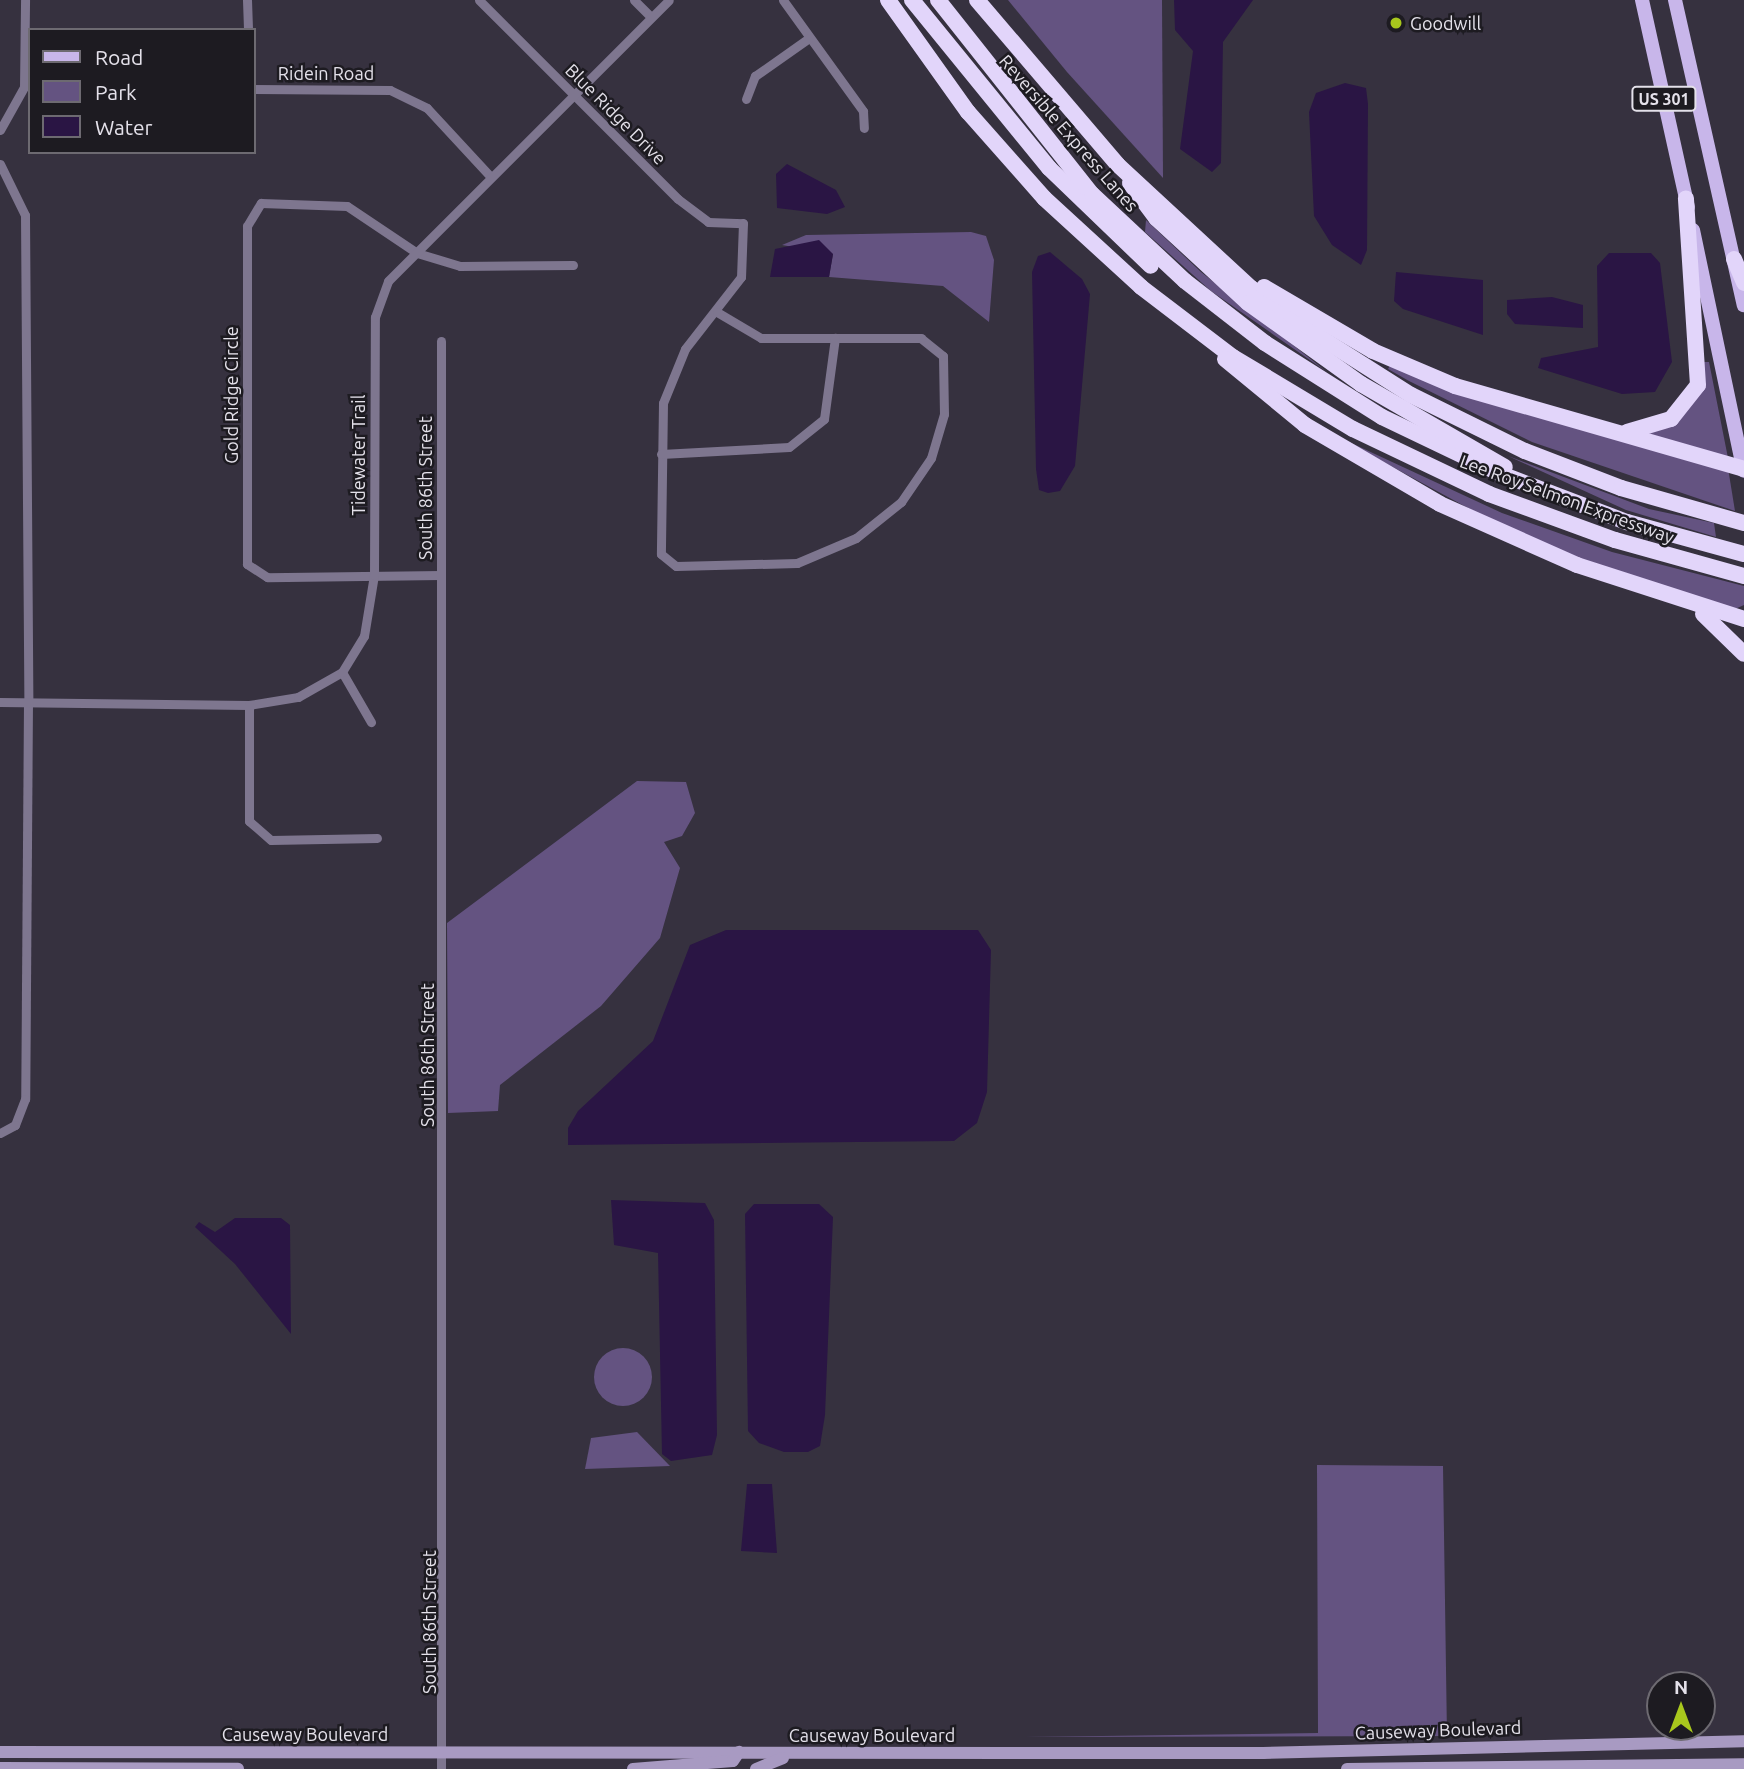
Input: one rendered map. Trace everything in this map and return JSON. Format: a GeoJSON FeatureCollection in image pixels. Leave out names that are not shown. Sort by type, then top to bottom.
{"type":"FeatureCollection","features":[{"type":"Feature","properties":{"kind":"highway","name":"Lee Roy Selmon Expressway"},"geometry":{"type":"LineString","coordinates":[[888,0],[1001,151],[1111,262],[1210,341],[1310,406],[1443,474],[1583,529],[1744,576]]}},
{"type":"Feature","properties":{"kind":"highway"},"geometry":{"type":"LineString","coordinates":[[912,0],[992,104],[1115,225]]}},
{"type":"Feature","properties":{"kind":"highway","name":"Reversible Express Lanes"},"geometry":{"type":"LineString","coordinates":[[938,0],[1016,105],[1115,225],[1144,252],[1230,320],[1382,416],[1535,488],[1744,554]]}},
{"type":"Feature","properties":{"kind":"highway","name":"Lee Roy Selmon Expressway"},"geometry":{"type":"LineString","coordinates":[[977,0],[1147,201],[1316,336],[1438,410],[1596,479],[1744,523]]}},
{"type":"Feature","properties":{"kind":"highway"},"geometry":{"type":"LineString","coordinates":[[1619,433],[1666,422],[1698,385],[1686,198]]}},
{"type":"Feature","properties":{"kind":"highway"},"geometry":{"type":"LineString","coordinates":[[1147,201],[1222,281],[1311,350],[1535,488]]}},
{"type":"Feature","properties":{"kind":"highway"},"geometry":{"type":"LineString","coordinates":[[1734,259],[1744,283]]}},
{"type":"Feature","properties":{"kind":"highway"},"geometry":{"type":"LineString","coordinates":[[1228,267],[1405,365],[1490,398],[1744,470]]}},
{"type":"Feature","properties":{"kind":"highway"},"geometry":{"type":"LineString","coordinates":[[1210,341],[1279,407],[1404,485],[1502,533],[1686,604],[1744,618]]}},
{"type":"Feature","properties":{"kind":"highway"},"geometry":{"type":"LineString","coordinates":[[1686,604],[1716,622],[1744,654]]}},
{"type":"Feature","properties":{"kind":"main road","name":"US 301"},"geometry":{"type":"LineString","coordinates":[[1642,0],[1744,470]]}},
{"type":"Feature","properties":{"kind":"main road","name":"US 301"},"geometry":{"type":"LineString","coordinates":[[1675,0],[1744,305]]}},
{"type":"Feature","properties":{"kind":"main road","name":"Causeway Boulevard"},"geometry":{"type":"LineString","coordinates":[[0,1752],[848,1753],[1744,1741]]}},
{"type":"Feature","properties":{"kind":"main road"},"geometry":{"type":"LineString","coordinates":[[0,1767],[100,1761],[119,1751]]}},
{"type":"Feature","properties":{"kind":"main road"},"geometry":{"type":"LineString","coordinates":[[118,1769],[130,1761],[219,1761],[249,1751]]}},
{"type":"Feature","properties":{"kind":"main road"},"geometry":{"type":"LineString","coordinates":[[633,1769],[733,1761],[739,1752]]}},
{"type":"Feature","properties":{"kind":"main road"},"geometry":{"type":"LineString","coordinates":[[756,1769],[775,1759],[848,1753]]}},
{"type":"Feature","properties":{"kind":"main road","name":"Causeway Boulevard"},"geometry":{"type":"LineString","coordinates":[[1347,1769],[1744,1763]]}},
{"type":"Feature","properties":{"kind":"main road","name":"Causeway Boulevard"},"geometry":{"type":"LineString","coordinates":[[0,1767],[239,1769]]}},
{"type":"Feature","properties":{"kind":"street"},"geometry":{"type":"LineString","coordinates":[[0,130],[27,87],[25,0]]}},
{"type":"Feature","properties":{"kind":"street"},"geometry":{"type":"LineString","coordinates":[[247,0],[248,28]]}},
{"type":"Feature","properties":{"kind":"street","name":"Blue Ridge Drive"},"geometry":{"type":"LineString","coordinates":[[480,0],[678,199],[708,222],[743,223],[741,277],[717,312]]}},
{"type":"Feature","properties":{"kind":"street"},"geometry":{"type":"LineString","coordinates":[[634,0],[651,17]]}},
{"type":"Feature","properties":{"kind":"street","name":"Tidewater Trail"},"geometry":{"type":"LineString","coordinates":[[0,702],[249,705],[298,697],[342,672],[364,636],[374,575],[375,317],[388,281],[573,93],[669,0]]}},
{"type":"Feature","properties":{"kind":"street"},"geometry":{"type":"LineString","coordinates":[[783,0],[863,111],[864,128]]}},
{"type":"Feature","properties":{"kind":"street"},"geometry":{"type":"LineString","coordinates":[[746,99],[755,76],[809,38]]}},
{"type":"Feature","properties":{"kind":"street","name":"Ridein Road"},"geometry":{"type":"LineString","coordinates":[[256,89],[390,90],[428,108],[490,176]]}},
{"type":"Feature","properties":{"kind":"street"},"geometry":{"type":"LineString","coordinates":[[0,164],[25,215],[28,702],[25,1099],[15,1125],[0,1133]]}},
{"type":"Feature","properties":{"kind":"street","name":"Gold Ridge Circle"},"geometry":{"type":"LineString","coordinates":[[417,253],[347,206],[261,203],[247,226],[247,564],[267,577],[441,575]]}},
{"type":"Feature","properties":{"kind":"street"},"geometry":{"type":"LineString","coordinates":[[417,253],[460,266],[573,265]]}},
{"type":"Feature","properties":{"kind":"street"},"geometry":{"type":"LineString","coordinates":[[717,312],[761,338],[835,338],[921,338],[943,356],[944,414],[931,458],[901,502],[856,538],[797,563],[676,566],[661,554],[663,403],[685,349],[717,312]]}},
{"type":"Feature","properties":{"kind":"street"},"geometry":{"type":"LineString","coordinates":[[661,454],[789,447],[824,419],[835,338]]}},
{"type":"Feature","properties":{"kind":"street","name":"South 86th Street"},"geometry":{"type":"LineString","coordinates":[[441,341],[445,1752],[441,1769]]}},
{"type":"Feature","properties":{"kind":"street"},"geometry":{"type":"LineString","coordinates":[[342,672],[371,722]]}},
{"type":"Feature","properties":{"kind":"street"},"geometry":{"type":"LineString","coordinates":[[249,705],[249,821],[271,840],[377,838]]}},
{"type":"Feature","properties":{"kind":"street"},"geometry":{"type":"LineString","coordinates":[[1519,1745],[1519,1766]]}},
{"type":"Feature","properties":{"kind":"green space"},"geometry":{"type":"Polygon","coordinates":[[[1008,0],[1162,0],[1163,178],[1067,72],[1008,0]]]}},
{"type":"Feature","properties":{"kind":"green space"},"geometry":{"type":"Polygon","coordinates":[[[1146,220],[1201,272],[1327,372],[1211,291],[1145,232],[1146,220]]]}},
{"type":"Feature","properties":{"kind":"green space"},"geometry":{"type":"Polygon","coordinates":[[[971,232],[986,236],[994,260],[989,322],[943,286],[829,277],[833,254],[782,245],[806,235],[971,232]]]}},
{"type":"Feature","properties":{"kind":"green space"},"geometry":{"type":"Polygon","coordinates":[[[1704,362],[1709,362],[1728,458],[1644,435],[1661,429],[1704,362]]]}},
{"type":"Feature","properties":{"kind":"green space"},"geometry":{"type":"Polygon","coordinates":[[[1391,364],[1728,468],[1735,511],[1532,442],[1409,381],[1388,369],[1391,364]]]}},
{"type":"Feature","properties":{"kind":"green space"},"geometry":{"type":"Polygon","coordinates":[[[1334,435],[1502,513],[1612,552],[1744,586],[1744,605],[1735,609],[1536,545],[1334,435]]]}},
{"type":"Feature","properties":{"kind":"green space"},"geometry":{"type":"Polygon","coordinates":[[[1508,456],[1649,509],[1714,523],[1716,537],[1626,510],[1508,456]]]}},
{"type":"Feature","properties":{"kind":"green space"},"geometry":{"type":"Polygon","coordinates":[[[637,781],[686,782],[695,813],[682,836],[664,842],[680,868],[660,938],[601,1006],[500,1085],[498,1111],[448,1113],[447,923],[637,781]]]}},
{"type":"Feature","properties":{"kind":"green space"},"geometry":{"type":"Polygon","coordinates":[[[617,1348],[629,1348],[644,1356],[652,1371],[652,1383],[644,1398],[629,1406],[617,1406],[602,1398],[594,1383],[594,1371],[602,1356],[617,1348]]]}},
{"type":"Feature","properties":{"kind":"green space"},"geometry":{"type":"Polygon","coordinates":[[[637,1432],[670,1466],[585,1469],[591,1438],[637,1432]]]}},
{"type":"Feature","properties":{"kind":"green space"},"geometry":{"type":"Polygon","coordinates":[[[1317,1465],[1443,1466],[1447,1736],[1025,1737],[1318,1733],[1317,1465]]]}},
{"type":"Feature","properties":{"kind":"water"},"geometry":{"type":"Polygon","coordinates":[[[1174,0],[1253,0],[1223,42],[1221,163],[1212,172],[1180,149],[1193,51],[1175,30],[1174,0]]]}},
{"type":"Feature","properties":{"kind":"water"},"geometry":{"type":"Polygon","coordinates":[[[1345,83],[1366,88],[1368,104],[1367,250],[1361,265],[1332,245],[1314,216],[1309,112],[1316,93],[1345,83]]]}},
{"type":"Feature","properties":{"kind":"water"},"geometry":{"type":"Polygon","coordinates":[[[787,164],[836,190],[845,207],[827,214],[777,208],[776,174],[787,164]]]}},
{"type":"Feature","properties":{"kind":"water"},"geometry":{"type":"Polygon","coordinates":[[[819,240],[833,254],[829,277],[770,277],[775,249],[819,240]]]}},
{"type":"Feature","properties":{"kind":"water"},"geometry":{"type":"Polygon","coordinates":[[[1050,252],[1082,279],[1090,294],[1075,466],[1060,491],[1048,493],[1039,490],[1036,469],[1032,272],[1038,256],[1050,252]]]}},
{"type":"Feature","properties":{"kind":"water"},"geometry":{"type":"Polygon","coordinates":[[[1609,253],[1651,253],[1660,263],[1672,362],[1655,392],[1622,394],[1538,368],[1541,358],[1598,347],[1597,266],[1609,253]]]}},
{"type":"Feature","properties":{"kind":"water"},"geometry":{"type":"Polygon","coordinates":[[[1396,272],[1483,280],[1483,335],[1403,309],[1394,301],[1396,272]]]}},
{"type":"Feature","properties":{"kind":"water"},"geometry":{"type":"Polygon","coordinates":[[[1552,297],[1583,305],[1583,328],[1515,324],[1507,314],[1507,300],[1552,297]]]}},
{"type":"Feature","properties":{"kind":"water"},"geometry":{"type":"Polygon","coordinates":[[[726,930],[978,930],[991,950],[987,1092],[977,1123],[954,1141],[568,1145],[568,1128],[578,1111],[653,1041],[690,945],[726,930]]]}},
{"type":"Feature","properties":{"kind":"water"},"geometry":{"type":"Polygon","coordinates":[[[611,1200],[705,1203],[714,1220],[717,1435],[712,1455],[671,1461],[662,1454],[658,1253],[614,1245],[611,1200]]]}},
{"type":"Feature","properties":{"kind":"water"},"geometry":{"type":"Polygon","coordinates":[[[754,1204],[819,1204],[833,1217],[825,1415],[820,1446],[808,1452],[784,1452],[759,1443],[748,1431],[745,1214],[754,1204]]]}},
{"type":"Feature","properties":{"kind":"water"},"geometry":{"type":"Polygon","coordinates":[[[235,1218],[281,1218],[290,1225],[291,1334],[235,1264],[195,1227],[199,1222],[215,1232],[235,1218]]]}},
{"type":"Feature","properties":{"kind":"water"},"geometry":{"type":"Polygon","coordinates":[[[747,1484],[772,1484],[777,1553],[741,1551],[747,1484]]]}},
{"type":"Feature","properties":{"kind":"place","name":"Goodwill"},"geometry":{"type":"Point","coordinates":[1396,23]}}]}
